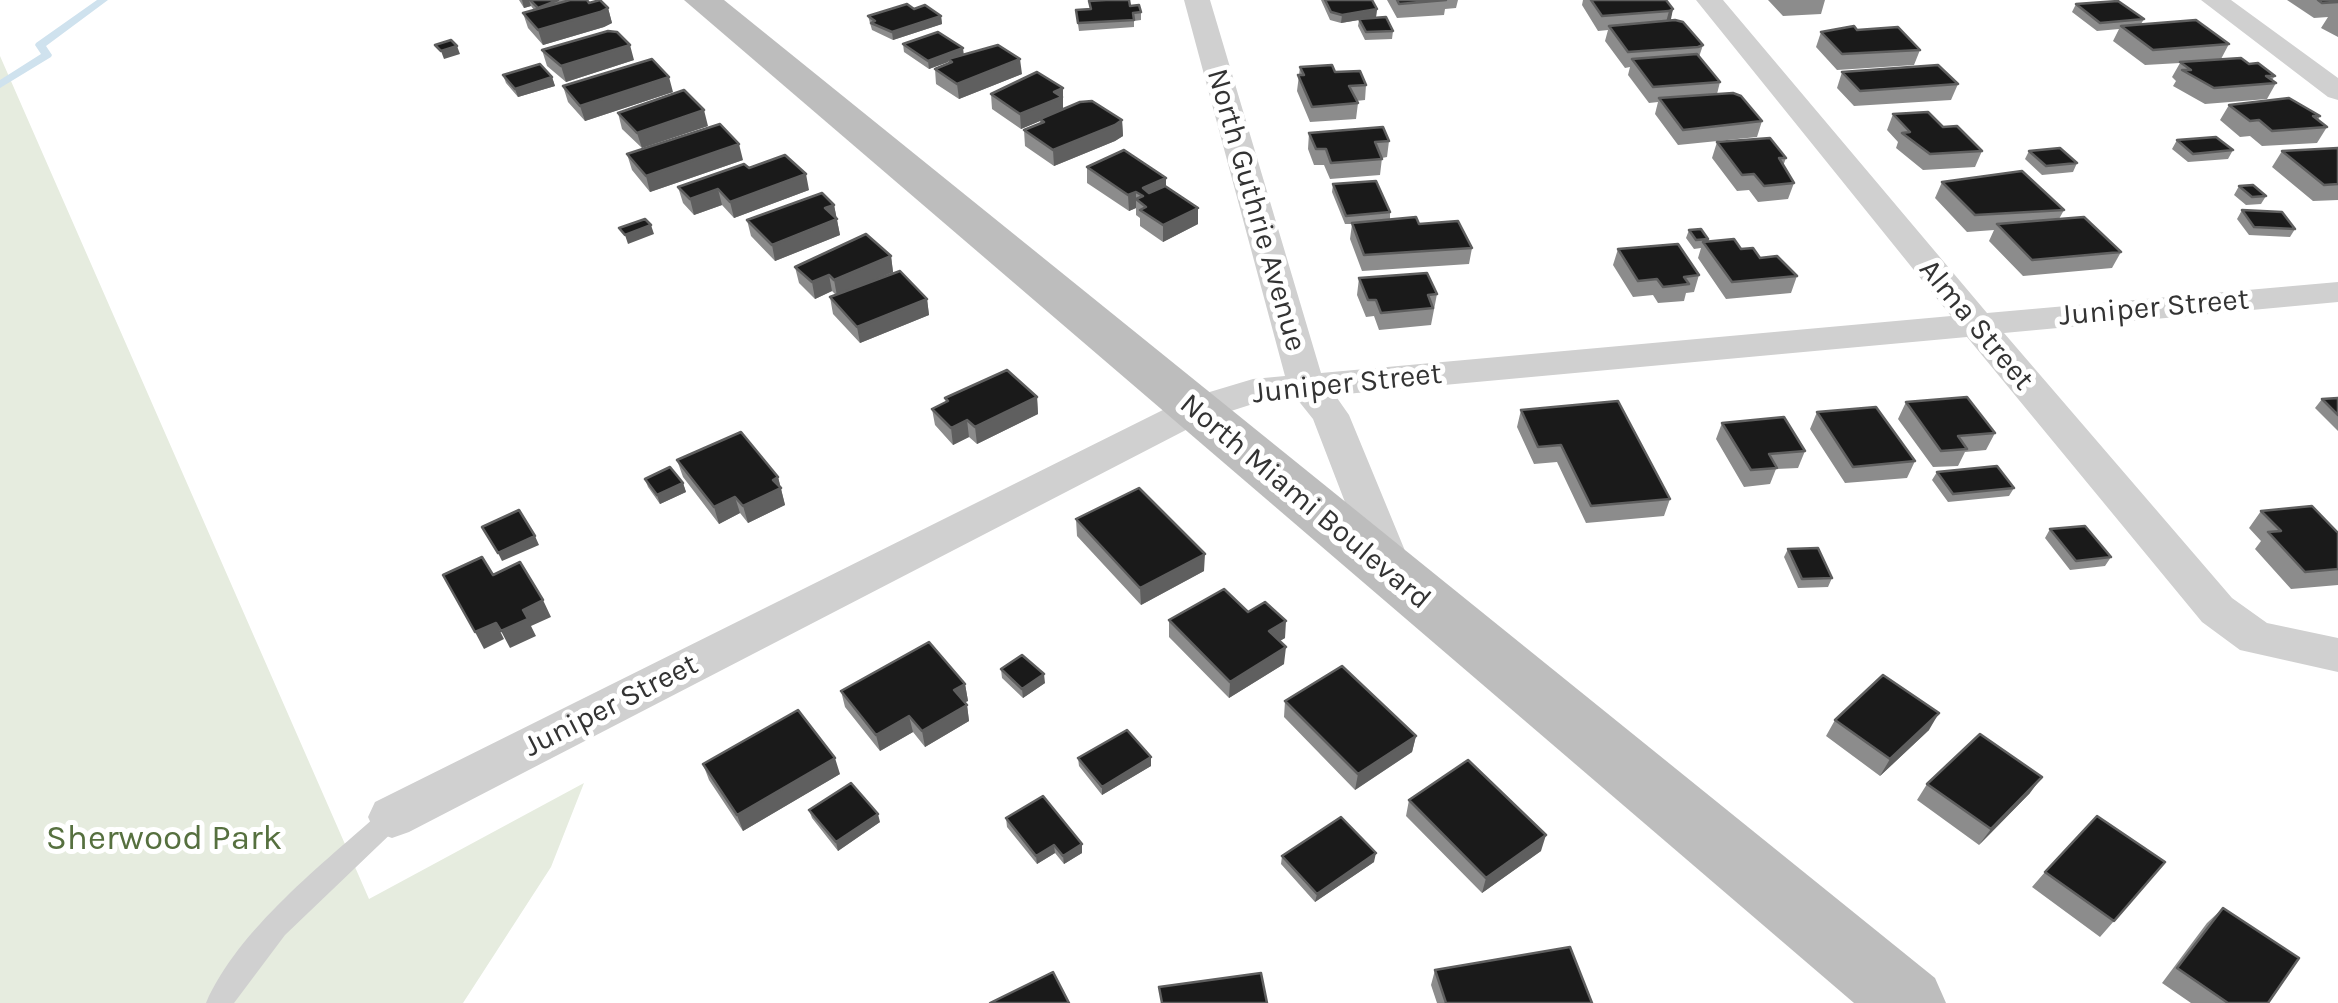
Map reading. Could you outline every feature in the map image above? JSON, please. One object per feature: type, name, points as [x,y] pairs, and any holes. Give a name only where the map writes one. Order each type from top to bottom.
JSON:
[{"type":"main road","name":"North Miami Boulevard","points":[[702,0],[1909,1003]]},
{"type":"street","name":"North Guthrie Avenue","points":[[1197,0],[1306,385],[1330,415],[1396,580]]},
{"type":"street","name":"Alma Street","points":[[1708,0],[2176,566],[2217,610],[2256,638],[2338,655]]},
{"type":"street","points":[[2214,0],[2338,91]]},
{"type":"street","name":"Juniper Street","points":[[392,816],[1196,409],[1252,391],[2338,292]]},
{"type":"lane","points":[[219,1003],[232,981],[310,891],[392,816]]},
{"type":"green space","name":"Sherwood Park","points":[[0,56],[369,899],[584,783],[551,867],[463,1003],[0,1003]]},
{"type":"building","points":[[530,0],[558,0],[538,8]]},
{"type":"building","points":[[570,0],[600,0],[608,8],[538,30],[523,13]]},
{"type":"building","points":[[1129,0],[1130,6],[1139,5],[1141,12],[1133,13],[1134,20],[1078,23],[1076,10],[1091,9],[1089,1]]},
{"type":"building","points":[[1325,0],[1372,0],[1377,9],[1342,15],[1331,12]]},
{"type":"building","points":[[1397,0],[1446,0],[1399,4]]},
{"type":"building","points":[[1591,0],[1666,0],[1673,9],[1602,16]]},
{"type":"building","points":[[2118,1],[2144,19],[2100,23],[2076,4]]},
{"type":"building","points":[[907,4],[914,9],[925,5],[941,16],[892,32],[871,23],[875,21],[868,16]]},
{"type":"building","points":[[1386,17],[1393,31],[1366,32],[1359,19]]},
{"type":"building","points":[[2196,20],[2229,44],[2153,50],[2121,26]]},
{"type":"building","points":[[1683,22],[1703,45],[1628,52],[1609,26]]},
{"type":"building","points":[[1854,26],[1857,30],[1898,27],[1920,50],[1842,54],[1821,32]]},
{"type":"building","points":[[608,31],[617,32],[630,45],[561,66],[542,50]]},
{"type":"building","points":[[938,32],[963,48],[928,61],[903,44]]},
{"type":"building","points":[[451,40],[457,46],[441,51],[435,45]]},
{"type":"building","points":[[998,45],[1020,59],[957,84],[935,69],[952,62],[948,59]]},
{"type":"building","points":[[1697,54],[1720,82],[1653,87],[1632,59]]},
{"type":"building","points":[[2241,58],[2249,64],[2258,63],[2275,76],[2266,76],[2276,83],[2214,88],[2182,70],[2191,70],[2180,62]]},
{"type":"building","points":[[652,59],[669,77],[580,106],[563,86]]},
{"type":"building","points":[[540,64],[552,77],[515,89],[503,75]]},
{"type":"building","points":[[1332,65],[1335,72],[1360,71],[1366,85],[1349,86],[1358,103],[1312,107],[1298,75],[1304,75],[1300,67]]},
{"type":"building","points":[[1938,65],[1958,84],[1860,91],[1842,72]]},
{"type":"building","points":[[1037,72],[1063,88],[1054,92],[1062,97],[1020,114],[991,94]]},
{"type":"building","points":[[684,90],[704,110],[637,133],[618,113]]},
{"type":"building","points":[[1733,93],[1741,96],[1762,121],[1683,130],[1659,98]]},
{"type":"building","points":[[2289,98],[2320,116],[2313,116],[2327,127],[2272,131],[2229,105]]},
{"type":"building","points":[[1092,101],[1122,120],[1053,150],[1024,130],[1044,122],[1040,119]]},
{"type":"building","points":[[1928,112],[1943,127],[1957,126],[1982,151],[1930,154],[1902,133],[1910,132],[1893,114]]},
{"type":"building","points":[[720,124],[739,144],[646,176],[627,154]]},
{"type":"building","points":[[1383,127],[1389,141],[1375,142],[1382,159],[1331,163],[1326,149],[1316,149],[1309,133]]},
{"type":"building","points":[[2216,137],[2233,150],[2193,154],[2177,140]]},
{"type":"building","points":[[1770,138],[1786,158],[1779,158],[1794,183],[1764,186],[1754,174],[1742,175],[1717,142]]},
{"type":"building","points":[[2060,148],[2077,163],[2046,166],[2029,151]]},
{"type":"building","points":[[2338,148],[2338,184],[2324,185],[2282,151]]},
{"type":"building","points":[[1124,150],[1166,178],[1143,188],[1149,193],[1165,186],[1198,208],[1163,225],[1140,210],[1146,207],[1136,199],[1143,196],[1136,192],[1128,195],[1087,167]]},
{"type":"building","points":[[785,155],[806,174],[730,202],[718,189],[690,199],[678,187],[744,164],[749,168]]},
{"type":"building","points":[[2022,171],[2064,210],[1975,215],[1942,182]]},
{"type":"building","points":[[1376,181],[1390,212],[1346,216],[1333,184]]},
{"type":"building","points":[[2253,185],[2266,196],[2252,197],[2239,186]]},
{"type":"building","points":[[822,193],[834,205],[825,208],[837,219],[772,245],[747,220]]},
{"type":"building","points":[[2242,210],[2282,212],[2295,229],[2254,227]]},
{"type":"building","points":[[1416,217],[1419,224],[1458,221],[1472,248],[1364,255],[1352,223]]},
{"type":"building","points":[[2084,217],[2121,252],[2032,260],[1997,224]]},
{"type":"building","points":[[645,219],[651,225],[625,235],[619,228]]},
{"type":"building","points":[[1701,229],[1708,239],[1696,240],[1689,230]]},
{"type":"building","points":[[866,234],[891,256],[834,280],[829,275],[812,282],[795,267]]},
{"type":"building","points":[[1734,239],[1741,249],[1753,248],[1760,258],[1777,256],[1797,276],[1732,282],[1703,242]]},
{"type":"building","points":[[1678,244],[1699,275],[1684,277],[1689,284],[1663,287],[1657,279],[1638,281],[1618,249]]},
{"type":"building","points":[[900,271],[927,299],[857,327],[830,297]]},
{"type":"building","points":[[1427,273],[1437,294],[1428,295],[1433,308],[1381,313],[1376,300],[1368,300],[1359,278]]},
{"type":"building","points":[[1007,370],[1037,397],[975,427],[967,420],[951,428],[932,409],[948,401],[945,398]]},
{"type":"building","points":[[1967,397],[1995,433],[1958,436],[1967,449],[1941,451],[1906,402]]},
{"type":"building","points":[[2338,398],[2338,415],[2322,399]]},
{"type":"building","points":[[1618,401],[1670,499],[1591,506],[1561,445],[1538,447],[1521,410]]},
{"type":"building","points":[[1876,407],[1915,461],[1853,467],[1817,412]]},
{"type":"building","points":[[1784,417],[1805,451],[1769,454],[1777,468],[1751,470],[1722,423]]},
{"type":"building","points":[[741,432],[778,477],[773,480],[781,488],[743,506],[735,497],[714,507],[677,460]]},
{"type":"building","points":[[1997,466],[2014,488],[1953,494],[1937,472]]},
{"type":"building","points":[[670,467],[683,483],[657,495],[645,479]]},
{"type":"building","points":[[1139,488],[1205,554],[1140,588],[1076,519]]},
{"type":"building","points":[[2312,506],[2338,533],[2338,569],[2305,572],[2268,532],[2281,531],[2261,511]]},
{"type":"building","points":[[519,510],[535,536],[498,553],[482,527]]},
{"type":"building","points":[[2085,526],[2111,557],[2076,561],[2050,529]]},
{"type":"building","points":[[1818,548],[1832,578],[1802,579],[1788,549]]},
{"type":"building","points":[[482,557],[493,575],[520,562],[543,600],[523,610],[528,619],[501,631],[496,623],[475,632],[443,575]]},
{"type":"building","points":[[1224,589],[1248,612],[1265,602],[1286,621],[1269,631],[1286,647],[1230,682],[1169,620]]},
{"type":"building","points":[[929,642],[965,684],[954,690],[967,705],[922,731],[909,716],[876,735],[841,691]]},
{"type":"building","points":[[1022,655],[1044,674],[1022,689],[1001,669]]},
{"type":"building","points":[[1342,666],[1416,736],[1358,774],[1285,701]]},
{"type":"building","points":[[1883,675],[1939,713],[1890,759],[1835,720]]},
{"type":"building","points":[[798,710],[835,758],[737,815],[703,764]]},
{"type":"building","points":[[1127,730],[1151,757],[1102,787],[1078,758]]},
{"type":"building","points":[[1980,734],[2042,777],[1991,829],[1927,784]]},
{"type":"building","points":[[1468,760],[1546,835],[1486,878],[1409,800]]},
{"type":"building","points":[[851,783],[878,814],[836,842],[809,810]]},
{"type":"building","points":[[1043,796],[1082,844],[1063,856],[1054,845],[1036,856],[1006,818]]},
{"type":"building","points":[[2097,816],[2165,862],[2114,921],[2045,872]]},
{"type":"building","points":[[1341,817],[1376,853],[1317,894],[1282,856]]},
{"type":"building","points":[[2223,908],[2299,958],[2268,1003],[2228,1003],[2177,968]]},
{"type":"building","points":[[1570,947],[1592,1003],[1446,1003],[1435,970]]},
{"type":"building","points":[[1053,972],[1069,1003],[990,1003]]},
{"type":"building","points":[[1261,973],[1267,1003],[1162,1003],[1159,987]]},
{"type":"waterway","points":[[0,85],[47,55],[40,45],[103,0]]}]
